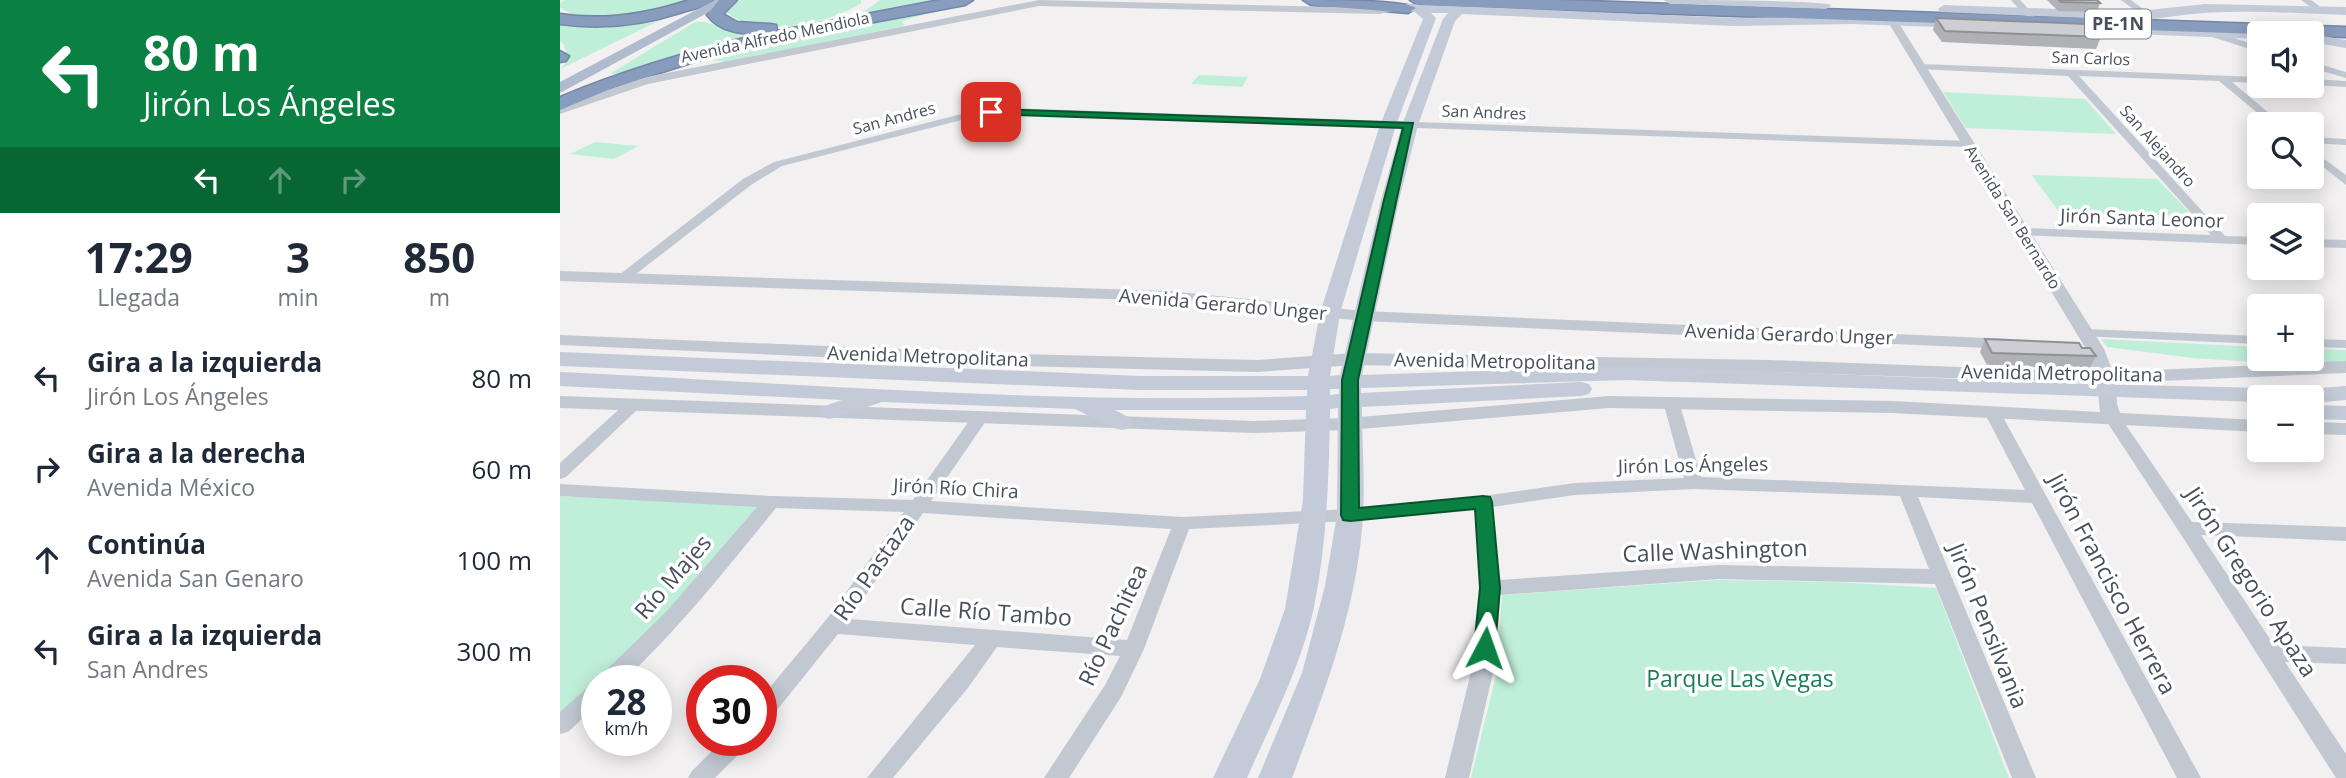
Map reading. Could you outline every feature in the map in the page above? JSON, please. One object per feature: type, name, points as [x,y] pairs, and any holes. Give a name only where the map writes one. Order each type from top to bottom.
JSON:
[{"type":"highway","points":[[560,19],[585,22],[626,20],[668,12],[707,0]]},
{"type":"highway","points":[[727,0],[715,15],[720,22],[740,28],[770,29],[807,25],[842,17],[865,7],[873,0]]},
{"type":"highway","points":[[560,104],[635,72],[694,55],[965,0]]},
{"type":"highway","points":[[1311,0],[1415,5]]},
{"type":"highway","name":"PE-1N","points":[[1536,0],[2029,15],[2211,28],[2346,30]]},
{"type":"highway","name":"PE-1N","points":[[1415,5],[2346,30]]},
{"type":"highway","points":[[2211,28],[2290,10]]},
{"type":"main road","points":[[560,74],[707,0]]},
{"type":"main road","points":[[560,88],[727,0]]},
{"type":"main road","points":[[1670,0],[2029,15],[2147,15],[2204,8]]},
{"type":"main road","points":[[2129,2],[2204,8],[2346,11]]},
{"type":"main road","points":[[1230,778],[1275,679],[1299,609],[1314,517],[1318,393],[1330,313],[1388,125],[1430,18],[1415,5]]},
{"type":"main road","name":"Avenida Alfredo Mendiola","points":[[1415,5],[1459,10],[1733,22],[2211,28],[2247,32]]},
{"type":"main road","points":[[1275,778],[1312,685],[1331,623],[1350,515],[1351,391],[1363,316],[1410,125],[1451,16],[1459,10]]},
{"type":"main road","points":[[2324,40],[2346,44]]},
{"type":"main road","points":[[1411,66],[1430,67]]},
{"type":"main road","name":"Avenida Metropolitana","points":[[560,359],[1318,393]]},
{"type":"main road","name":"Avenida Metropolitana","points":[[560,379],[1223,405],[1318,393],[1626,373],[2109,398]]},
{"type":"main road","points":[[1551,406],[1584,388]]},
{"type":"main road","name":"Avenida Metropolitana","points":[[1351,391],[1653,388],[2109,398]]},
{"type":"main road","points":[[830,412],[886,393]]},
{"type":"main road","points":[[2109,398],[2308,396],[2346,393]]},
{"type":"main road","points":[[2109,398],[2247,409]]},
{"type":"main road","points":[[1075,401],[1122,423]]},
{"type":"main road","points":[[2324,412],[2346,413]]},
{"type":"street","points":[[2015,0],[2029,15]]},
{"type":"street","points":[[2305,0],[2322,11]]},
{"type":"street","points":[[2129,2],[2147,15]]},
{"type":"street","name":"Avenida Alfredo Mendiola","points":[[560,110],[619,88],[1039,3],[1380,11],[1415,5]]},
{"type":"street","name":"Avenida San Bernardo","points":[[1893,22],[2095,349],[2109,398]]},
{"type":"street","points":[[2211,28],[2247,44]]},
{"type":"street","name":"San Carlos","points":[[1921,67],[2247,79]]},
{"type":"street","points":[[2324,68],[2346,75]]},
{"type":"street","name":"San Alejandro","points":[[2071,73],[2222,240]]},
{"type":"street","points":[[2221,78],[2262,112]]},
{"type":"street","points":[[2324,83],[2346,85]]},
{"type":"street","name":"San Andres","points":[[622,278],[747,182],[778,164],[972,114],[1009,111],[1969,144]]},
{"type":"street","points":[[2324,141],[2346,142]]},
{"type":"street","points":[[2324,163],[2346,181]]},
{"type":"street","name":"Jirón Santa Leonor","points":[[2023,232],[2247,241]]},
{"type":"street","points":[[2324,243],[2346,244]]},
{"type":"street","name":"Avenida Gerardo Unger","points":[[560,276],[1169,296],[1363,316],[2022,344]]},
{"type":"street","points":[[2085,332],[2247,339]]},
{"type":"street","name":"Avenida Metropolitana","points":[[560,340],[1018,360],[1257,366],[1318,393]]},
{"type":"street","points":[[2324,343],[2346,344]]},
{"type":"street","points":[[2071,347],[2095,349]]},
{"type":"street","name":"Avenida Metropolitana","points":[[560,402],[1216,426],[1318,393],[1351,391],[1551,406],[1671,402],[1992,412],[2346,367]]},
{"type":"street","points":[[2109,398],[2247,424]]},
{"type":"street","name":"Jirón Gregorio Apaza","points":[[2109,398],[2187,528],[2346,774]]},
{"type":"street","points":[[1671,402],[1694,483]]},
{"type":"street","points":[[560,473],[632,406]]},
{"type":"street","name":"Jirón Francisco Herrera","points":[[1992,412],[2189,778]]},
{"type":"street","name":"Río Pastaza","points":[[777,694],[833,626],[980,418]]},
{"type":"street","points":[[2324,428],[2346,429]]},
{"type":"street","name":"Jirón Los Ángeles","points":[[1350,515],[1483,502],[1575,489],[1694,483],[1747,482],[1907,492],[2038,496]]},
{"type":"street","name":"Jirón Río Chira","points":[[560,490],[771,502],[917,506],[1182,523],[1350,515]]},
{"type":"street","name":"Jirón Pensilvania","points":[[1907,492],[2024,778]]},
{"type":"street","name":"Río Majes","points":[[627,665],[686,606],[771,502]]},
{"type":"street","points":[[1457,778],[1483,668],[1490,588],[1483,502]]},
{"type":"street","name":"Río Pachitea","points":[[1056,778],[1113,691],[1134,649],[1182,523]]},
{"type":"street","points":[[2187,528],[2346,534]]},
{"type":"street","name":"Calle Washington","points":[[1490,588],[1718,572],[1839,573],[1941,578]]},
{"type":"street","name":"Calle Río Tambo","points":[[833,626],[1134,649]]},
{"type":"street","points":[[879,778],[959,683],[992,637]]},
{"type":"street","points":[[2268,653],[2346,656]]},
{"type":"street","points":[[560,725],[581,706]]},
{"type":"street","points":[[700,778],[722,756]]},
{"type":"green space","points":[[565,0],[695,0],[638,15],[605,19],[574,14],[560,7],[560,3]]},
{"type":"green space","points":[[741,0],[861,0],[861,3],[847,11],[812,23],[774,27],[740,20],[726,12],[730,5]]},
{"type":"green space","points":[[880,0],[954,0],[660,60],[617,75],[611,73],[695,22],[754,32],[812,28],[850,17]]},
{"type":"green space","points":[[937,7],[936,11],[902,21],[904,26],[726,62],[706,59],[647,74],[678,61]]},
{"type":"green space","points":[[677,12],[560,69],[568,61],[564,44],[560,41],[560,22]]},
{"type":"green space","points":[[1199,75],[1248,77],[1242,87],[1191,84]]},
{"type":"green space","points":[[1943,92],[2085,99],[2116,134],[1966,128]]},
{"type":"green space","points":[[595,142],[638,146],[614,159],[570,154]]},
{"type":"green space","points":[[2032,175],[2157,179],[2193,216],[2059,212]]},
{"type":"green space","points":[[2101,339],[2247,346],[2247,362],[2193,358],[2107,347]]},
{"type":"green space","points":[[2324,349],[2346,350],[2346,368],[2324,367]]},
{"type":"green space","points":[[560,496],[762,505],[655,631],[619,665],[581,665],[581,700],[560,719]]},
{"type":"green space","name":"Parque Las Vegas","points":[[1717,580],[1837,582],[1936,588],[2009,778],[1471,778],[1497,671],[1502,595]]},
{"type":"building","points":[[2059,0],[2097,0],[2100,3],[2061,2]]},
{"type":"building","points":[[1936,18],[2086,24],[2101,37],[1945,31]]},
{"type":"building","points":[[1985,339],[2079,343],[2082,348],[2090,348],[2096,356],[1992,353]]},
{"type":"route","points":[[991,112],[1410,125],[1390,200],[1350,380],[1350,515],[1483,502],[1490,588],[1485,648]]}]
